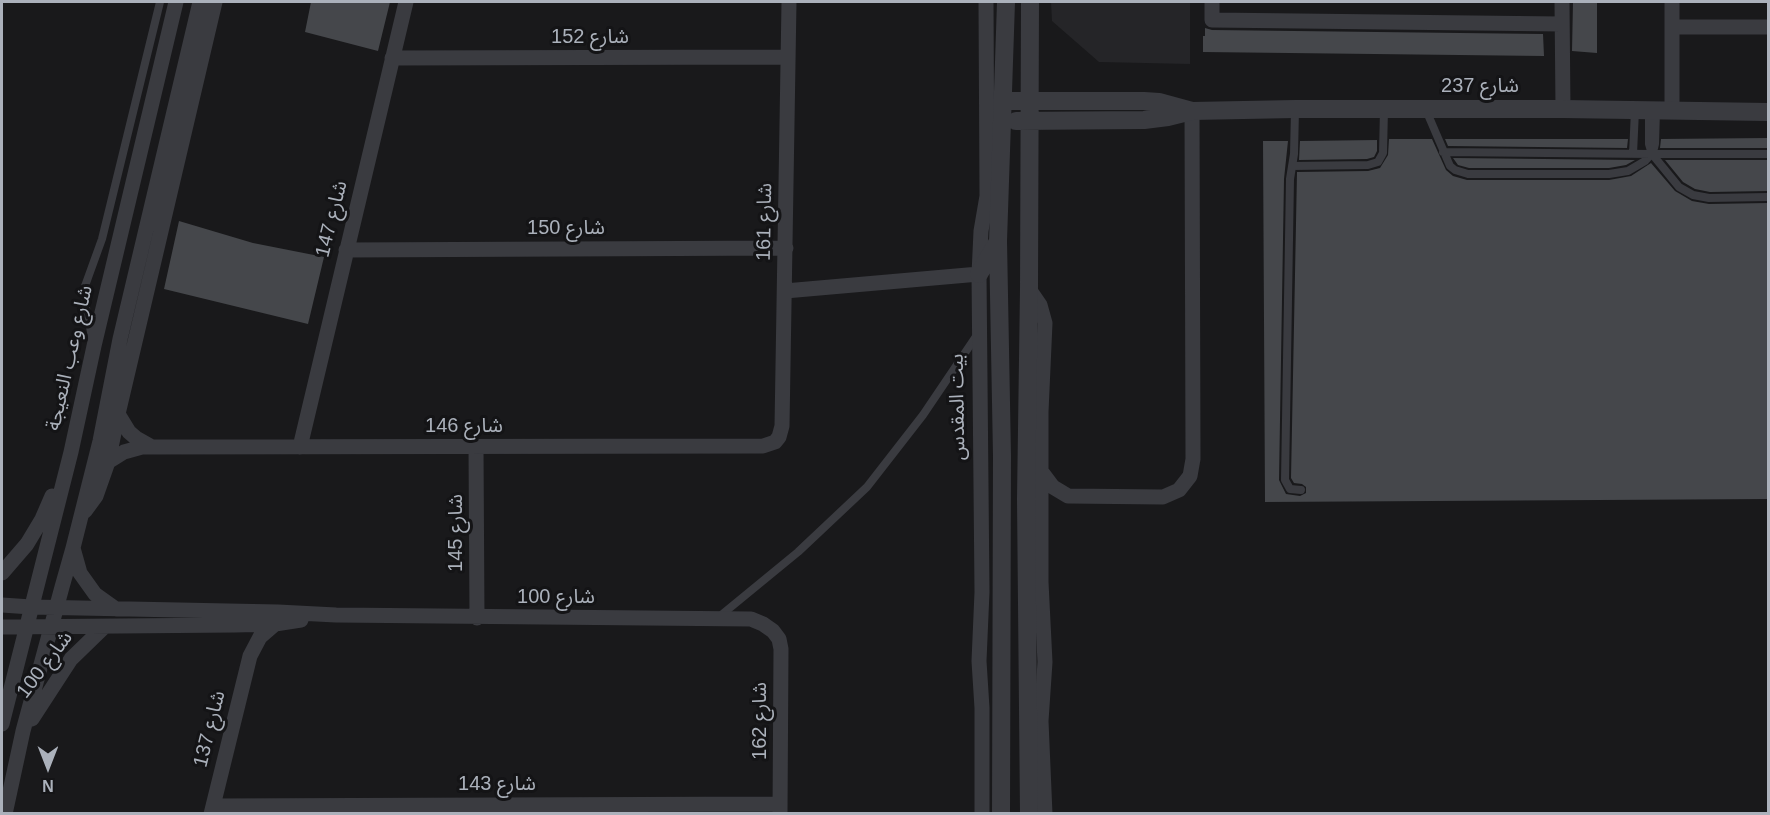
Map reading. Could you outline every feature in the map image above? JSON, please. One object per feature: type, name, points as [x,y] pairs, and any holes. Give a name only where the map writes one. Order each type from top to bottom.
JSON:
[{"type":"street","name":"شارع وعب النعيجة","points":[[2,718],[71,452],[176,2]]},
{"type":"street","points":[[5,813],[23,732],[74,548],[80,515],[100,441],[120,339],[200,2]]},
{"type":"street","points":[[80,515],[86,511],[96,496],[108,462],[215,2]]},
{"type":"street","name":"شارع 147","points":[[300,447],[406,2]]},
{"type":"street","name":"شارع 161","points":[[775,442],[782,426],[789,2]]},
{"type":"street","name":"بيت المقدس","points":[[982,813],[982,708],[979,661],[982,592],[979,274],[981,231],[987,196],[986,2]]},
{"type":"street","points":[[1001,813],[1002,456],[998,241],[1006,2]]},
{"type":"street","points":[[1029,813],[1026,500],[1030,2]]},
{"type":"street","points":[[1212,2],[1212,20],[1562,24]]},
{"type":"street","points":[[1562,2],[1563,109]]},
{"type":"street","points":[[1653,110],[1672,27],[1672,2]]},
{"type":"street","points":[[1672,27],[1768,27]]},
{"type":"street","name":"شارع 152","points":[[392,58],[788,57]]},
{"type":"street","name":"شارع 237","points":[[1002,101],[1144,101],[1159,102],[1192,111]]},
{"type":"street","name":"شارع 237","points":[[1002,121],[1144,120],[1192,111],[1295,109],[1768,112]]},
{"type":"street","points":[[1041,471],[1053,487],[1068,496],[1163,497],[1179,490],[1190,476],[1192,468],[1192,111]]},
{"type":"street","points":[[786,291],[979,274],[998,241]]},
{"type":"street","name":"شارع 150","points":[[346,250],[786,248]]},
{"type":"street","points":[[1029,289],[1040,305],[1045,322],[1041,412],[1041,582],[1045,662],[1041,721],[1045,813]]},
{"type":"street","points":[[118,414],[129,432],[152,447]]},
{"type":"street","name":"شارع 146","points":[[108,462],[124,452],[142,447],[763,446],[775,442]]},
{"type":"street","name":"شارع 145","points":[[476,447],[477,618]]},
{"type":"street","points":[[2,573],[27,544],[42,519],[71,452]]},
{"type":"street","points":[[1041,518],[1053,505],[1068,496]]},
{"type":"street","points":[[74,548],[80,573],[95,594],[116,609]]},
{"type":"street","name":"شارع 100","points":[[2,605],[477,618],[751,619],[773,631]]},
{"type":"street","name":"شارع 100","points":[[2,627],[275,624],[336,615]]},
{"type":"street","name":"شارع 137","points":[[212,810],[250,656],[260,637],[275,624]]},
{"type":"street","points":[[235,625],[246,639],[250,656]]},
{"type":"street","name":"شارع 100","points":[[23,732],[70,659],[104,627]]},
{"type":"street","name":"شارع 162","points":[[773,631],[782,649],[780,809]]},
{"type":"street","points":[[9,796],[13,813]]},
{"type":"street","name":"شارع 143","points":[[212,810],[780,809]]},
{"type":"lane","points":[[94,346],[85,303],[85,286],[102,239],[160,2]]},
{"type":"lane","points":[[1295,109],[1290,191],[1285,480],[1290,489],[1300,490]]},
{"type":"lane","points":[[1292,166],[1368,165],[1378,162],[1383,153],[1384,109]]},
{"type":"lane","points":[[1425,109],[1450,166],[1468,174],[1619,173],[1637,167],[1652,154],[1655,144],[1653,110]]},
{"type":"lane","points":[[1633,154],[1653,110]]},
{"type":"lane","points":[[1443,152],[1768,154]]},
{"type":"lane","points":[[1652,154],[1679,187],[1693,195],[1709,198],[1768,197]]},
{"type":"lane","points":[[716,619],[798,552],[867,487],[923,415],[980,331]]},
{"type":"shaded area","points":[[1051,2],[1190,2],[1190,64],[1099,62],[1052,21]]},
{"type":"building","points":[[311,2],[390,2],[378,51],[305,32]]},
{"type":"building","points":[[1573,2],[1597,2],[1597,53],[1572,51]]},
{"type":"building","points":[[1205,28],[1212,30],[1543,34],[1544,56],[1203,52]]},
{"type":"building","points":[[1768,138],[1768,148],[1660,148],[1661,139]]},
{"type":"building","points":[[1389,139],[1432,139],[1446,170],[1453,176],[1467,180],[1609,180],[1631,176],[1651,163],[1675,191],[1692,201],[1709,204],[1768,203],[1768,499],[1265,502],[1263,141],[1288,141],[1284,179],[1279,480],[1286,494],[1300,496],[1306,493],[1306,487],[1294,483],[1291,478],[1297,172],[1368,171],[1380,168],[1388,155]]},
{"type":"building","points":[[1445,139],[1628,139],[1627,148],[1448,146]]},
{"type":"building","points":[[1377,140],[1377,151],[1374,157],[1367,159],[1299,160],[1300,141]]},
{"type":"building","points":[[1453,158],[1635,160],[1626,165],[1609,168],[1469,168],[1458,165]]},
{"type":"building","points":[[1665,160],[1768,160],[1768,191],[1710,192],[1695,189],[1683,182]]},
{"type":"building","points":[[179,221],[253,243],[324,257],[308,324],[164,289]]}]
